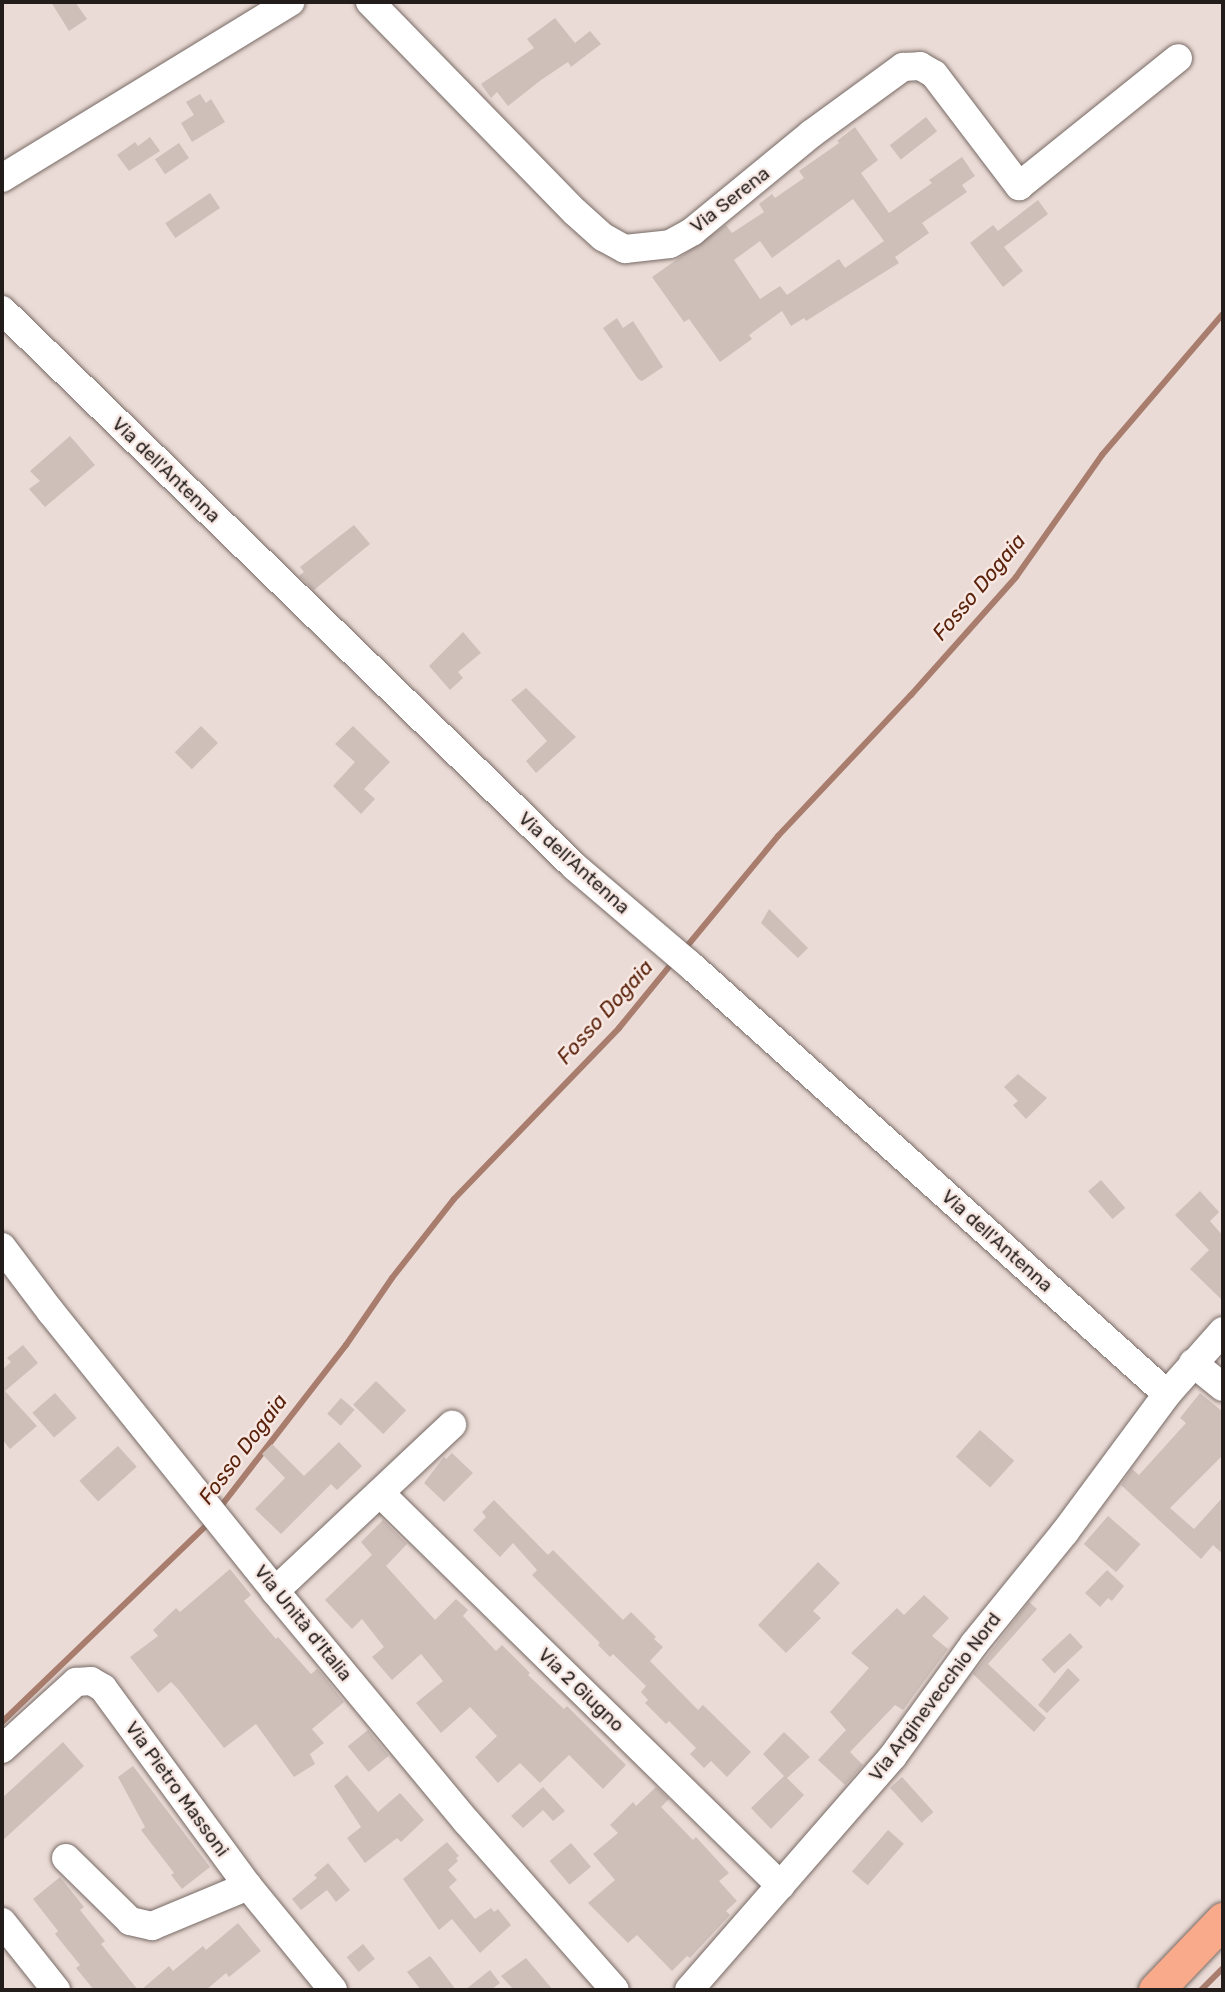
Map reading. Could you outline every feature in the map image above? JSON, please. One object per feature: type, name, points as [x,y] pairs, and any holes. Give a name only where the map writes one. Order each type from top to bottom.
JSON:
[{"type":"main road","points":[[1156,1990],[1223,1920]]},
{"type":"street","points":[[2,178],[290,2]]},
{"type":"street","name":"Via Serena","points":[[370,2],[575,212],[603,237],[625,249],[670,243],[693,230],[811,134],[895,71],[911,65],[934,74],[1018,186],[1178,58]]},
{"type":"street","name":"Via dell'Antenna","points":[[2,310],[575,867],[1167,1394]]},
{"type":"street","name":"Via Unità d'Italia","points":[[2,1247],[275,1591],[466,1821],[615,1990]]},
{"type":"street","name":"Via Arginevecchio Nord","points":[[689,1990],[893,1756],[974,1644],[1065,1532],[1167,1394],[1223,1331]]},
{"type":"street","points":[[1193,1363],[1223,1387]]},
{"type":"street","points":[[275,1591],[452,1425]]},
{"type":"street","name":"Via 2 Giugno","points":[[380,1493],[781,1886]]},
{"type":"street","name":"Via Pietro Massoni","points":[[2,1749],[76,1682],[91,1681],[103,1688],[248,1886],[333,1990]]},
{"type":"street","points":[[66,1858],[130,1921],[152,1926],[248,1886]]},
{"type":"street","points":[[2,1922],[56,1990]]},
{"type":"building","points":[[51,2],[75,2],[87,19],[69,31]]},
{"type":"building","points":[[555,18],[575,43],[590,31],[601,44],[571,67],[568,62],[541,80],[508,106],[497,92],[491,98],[481,84],[534,48],[527,39]]},
{"type":"building","points":[[200,94],[206,103],[211,99],[225,122],[192,142],[181,123],[194,115],[186,102]]},
{"type":"building","points":[[926,117],[937,131],[901,160],[890,145]]},
{"type":"building","points":[[855,127],[878,160],[861,173],[889,213],[932,183],[929,180],[962,157],[975,176],[962,185],[967,192],[922,223],[929,233],[895,257],[899,263],[806,321],[804,318],[791,326],[782,311],[749,335],[752,339],[720,362],[689,319],[684,322],[652,277],[726,225],[732,233],[764,212],[759,204],[772,194],[775,198],[804,178],[799,171],[839,143],[837,141]],"holes":[[[853,199],[884,241],[845,268],[839,259],[787,295],[780,286],[760,299],[734,260],[760,241],[772,258]]]},
{"type":"building","points":[[150,137],[160,151],[129,171],[117,155],[135,142],[138,146]]},
{"type":"building","points":[[179,143],[189,158],[165,174],[155,159]]},
{"type":"building","points":[[210,193],[220,208],[175,238],[165,223]]},
{"type":"building","points":[[1038,200],[1048,214],[1004,247],[1023,271],[1003,287],[970,243],[993,225],[998,231]]},
{"type":"building","points":[[617,318],[623,328],[633,321],[663,367],[642,381],[603,328]]},
{"type":"building","points":[[70,436],[95,465],[45,507],[29,489],[40,481],[30,471]]},
{"type":"building","points":[[354,525],[370,544],[314,590],[299,576],[304,572],[300,567]]},
{"type":"building","points":[[463,632],[481,653],[458,672],[463,678],[450,690],[429,666]]},
{"type":"building","points":[[526,688],[576,737],[536,773],[526,761],[547,741],[511,700]]},
{"type":"building","points":[[201,726],[218,743],[192,769],[175,752]]},
{"type":"building","points":[[353,726],[390,762],[364,789],[375,799],[361,814],[333,786],[355,762],[335,744]]},
{"type":"building","points":[[769,909],[808,948],[798,958],[761,923]]},
{"type":"building","points":[[1018,1074],[1047,1098],[1026,1119],[1013,1105],[1018,1101],[1004,1087]]},
{"type":"building","points":[[1101,1180],[1125,1208],[1112,1219],[1088,1191]]},
{"type":"building","points":[[1200,1191],[1219,1212],[1210,1221],[1223,1236],[1223,1301],[1190,1269],[1209,1250],[1175,1215]]},
{"type":"building","points":[[23,1345],[38,1363],[5,1391],[37,1426],[10,1449],[2,1439],[2,1370],[11,1362],[7,1358]]},
{"type":"building","points":[[376,1381],[406,1410],[383,1434],[353,1405]]},
{"type":"building","points":[[55,1393],[77,1418],[54,1438],[32,1413]]},
{"type":"building","points":[[1200,1393],[1223,1412],[1223,1455],[1170,1508],[1194,1529],[1223,1497],[1223,1554],[1213,1545],[1201,1559],[1121,1485],[1132,1469],[1139,1475],[1186,1423],[1180,1418]]},
{"type":"building","points":[[341,1398],[355,1410],[341,1426],[327,1414]]},
{"type":"building","points":[[980,1430],[1014,1461],[990,1488],[956,1457]]},
{"type":"building","points":[[339,1442],[362,1466],[337,1490],[331,1484],[281,1534],[255,1509],[285,1478],[262,1454],[272,1444],[304,1476]]},
{"type":"building","points":[[118,1446],[137,1467],[98,1502],[79,1481]]},
{"type":"building","points":[[452,1453],[473,1473],[444,1502],[424,1483],[444,1457],[446,1459]]},
{"type":"building","points":[[494,1500],[548,1555],[553,1550],[623,1620],[631,1612],[656,1637],[654,1639],[663,1647],[650,1661],[698,1710],[703,1705],[751,1752],[727,1777],[711,1761],[704,1768],[690,1754],[696,1748],[669,1721],[666,1724],[645,1703],[648,1700],[641,1692],[646,1686],[613,1654],[610,1657],[598,1645],[600,1643],[532,1575],[537,1570],[513,1543],[500,1557],[473,1530],[486,1517],[482,1512]]},
{"type":"building","points":[[1108,1516],[1140,1544],[1116,1572],[1084,1544]]},
{"type":"building","points":[[383,1520],[407,1544],[386,1566],[435,1620],[456,1599],[468,1610],[463,1616],[496,1651],[502,1645],[530,1673],[528,1675],[564,1709],[567,1706],[626,1765],[603,1789],[569,1755],[540,1783],[520,1763],[498,1783],[475,1757],[497,1736],[470,1707],[441,1733],[416,1703],[443,1681],[421,1654],[392,1680],[372,1657],[384,1647],[362,1619],[352,1629],[325,1600],[372,1555],[361,1542]]},
{"type":"building","points":[[818,1562],[840,1583],[813,1611],[821,1618],[786,1653],[758,1625]]},
{"type":"building","points":[[230,1569],[251,1595],[244,1601],[276,1639],[278,1637],[311,1674],[317,1669],[344,1702],[312,1729],[324,1743],[310,1754],[315,1764],[294,1777],[256,1724],[224,1748],[171,1682],[158,1693],[130,1657],[158,1636],[153,1630],[176,1608],[180,1612]]},
{"type":"building","points":[[1107,1570],[1124,1586],[1112,1601],[1108,1598],[1100,1607],[1085,1593]]},
{"type":"building","points":[[924,1595],[949,1618],[932,1636],[948,1649],[903,1710],[895,1705],[850,1752],[863,1765],[845,1785],[818,1760],[846,1730],[830,1712],[869,1668],[851,1653],[897,1608],[904,1615]]},
{"type":"building","points":[[1029,1602],[1037,1609],[988,1664],[1046,1718],[1034,1732],[973,1674]]},
{"type":"building","points":[[1070,1633],[1083,1647],[1054,1673],[1041,1660]]},
{"type":"building","points":[[1068,1668],[1080,1680],[1047,1713],[1038,1705]]},
{"type":"building","points":[[368,1730],[389,1756],[369,1772],[348,1746]]},
{"type":"building","points":[[784,1732],[810,1757],[787,1778],[804,1795],[771,1829],[751,1808],[784,1776],[763,1754]]},
{"type":"building","points":[[63,1742],[84,1766],[2,1841],[2,1798]]},
{"type":"building","points":[[133,1766],[210,1867],[182,1889],[171,1875],[174,1873],[141,1830],[145,1827],[118,1777]]},
{"type":"building","points":[[347,1775],[378,1812],[400,1793],[424,1820],[401,1842],[397,1838],[365,1863],[347,1838],[361,1827],[334,1786]]},
{"type":"building","points":[[902,1777],[933,1812],[922,1823],[890,1788]]},
{"type":"building","points":[[543,1787],[565,1811],[553,1821],[543,1810],[523,1828],[511,1816]]},
{"type":"building","points":[[656,1787],[669,1799],[661,1807],[693,1840],[696,1837],[729,1873],[719,1881],[737,1901],[726,1911],[730,1915],[690,1958],[687,1956],[672,1971],[637,1935],[628,1943],[588,1903],[615,1880],[593,1854],[618,1833],[610,1825],[633,1802],[636,1806]]},
{"type":"building","points":[[888,1830],[904,1844],[868,1885],[852,1872]]},
{"type":"building","points":[[447,1842],[459,1856],[456,1858],[458,1861],[448,1870],[457,1880],[449,1887],[475,1919],[491,1908],[494,1912],[498,1909],[511,1925],[480,1953],[452,1919],[439,1930],[403,1879]]},
{"type":"building","points":[[571,1843],[591,1867],[569,1885],[550,1861]]},
{"type":"building","points":[[328,1863],[350,1890],[336,1902],[327,1890],[301,1910],[292,1899],[317,1878],[314,1875]]},
{"type":"building","points":[[60,1877],[84,1907],[80,1910],[105,1941],[101,1944],[138,1990],[94,1990],[76,1968],[80,1965],[55,1934],[58,1931],[33,1899]]},
{"type":"building","points":[[238,1923],[261,1951],[229,1977],[226,1973],[206,1990],[141,1990],[169,1966],[173,1971],[203,1946],[206,1950]]},
{"type":"building","points":[[363,1944],[375,1959],[359,1972],[347,1957]]},
{"type":"building","points":[[430,1956],[456,1990],[421,1990],[407,1972]]},
{"type":"building","points":[[526,1958],[553,1990],[514,1990],[501,1976]]},
{"type":"building","points":[[490,1970],[500,1983],[491,1990],[465,1990]]},
{"type":"waterway","name":"Fosso Dogaia","points":[[683,951],[778,836],[911,695],[1016,577],[1102,455],[1223,314]]},
{"type":"waterway","name":"Fosso Dogaia","points":[[218,1510],[346,1345],[392,1278],[454,1199],[619,1028],[673,962]]},
{"type":"waterway","name":"Fosso Dogaia","points":[[2,1722],[210,1522]]},
{"type":"waterway","points":[[1201,1990],[1223,1968]]}]
